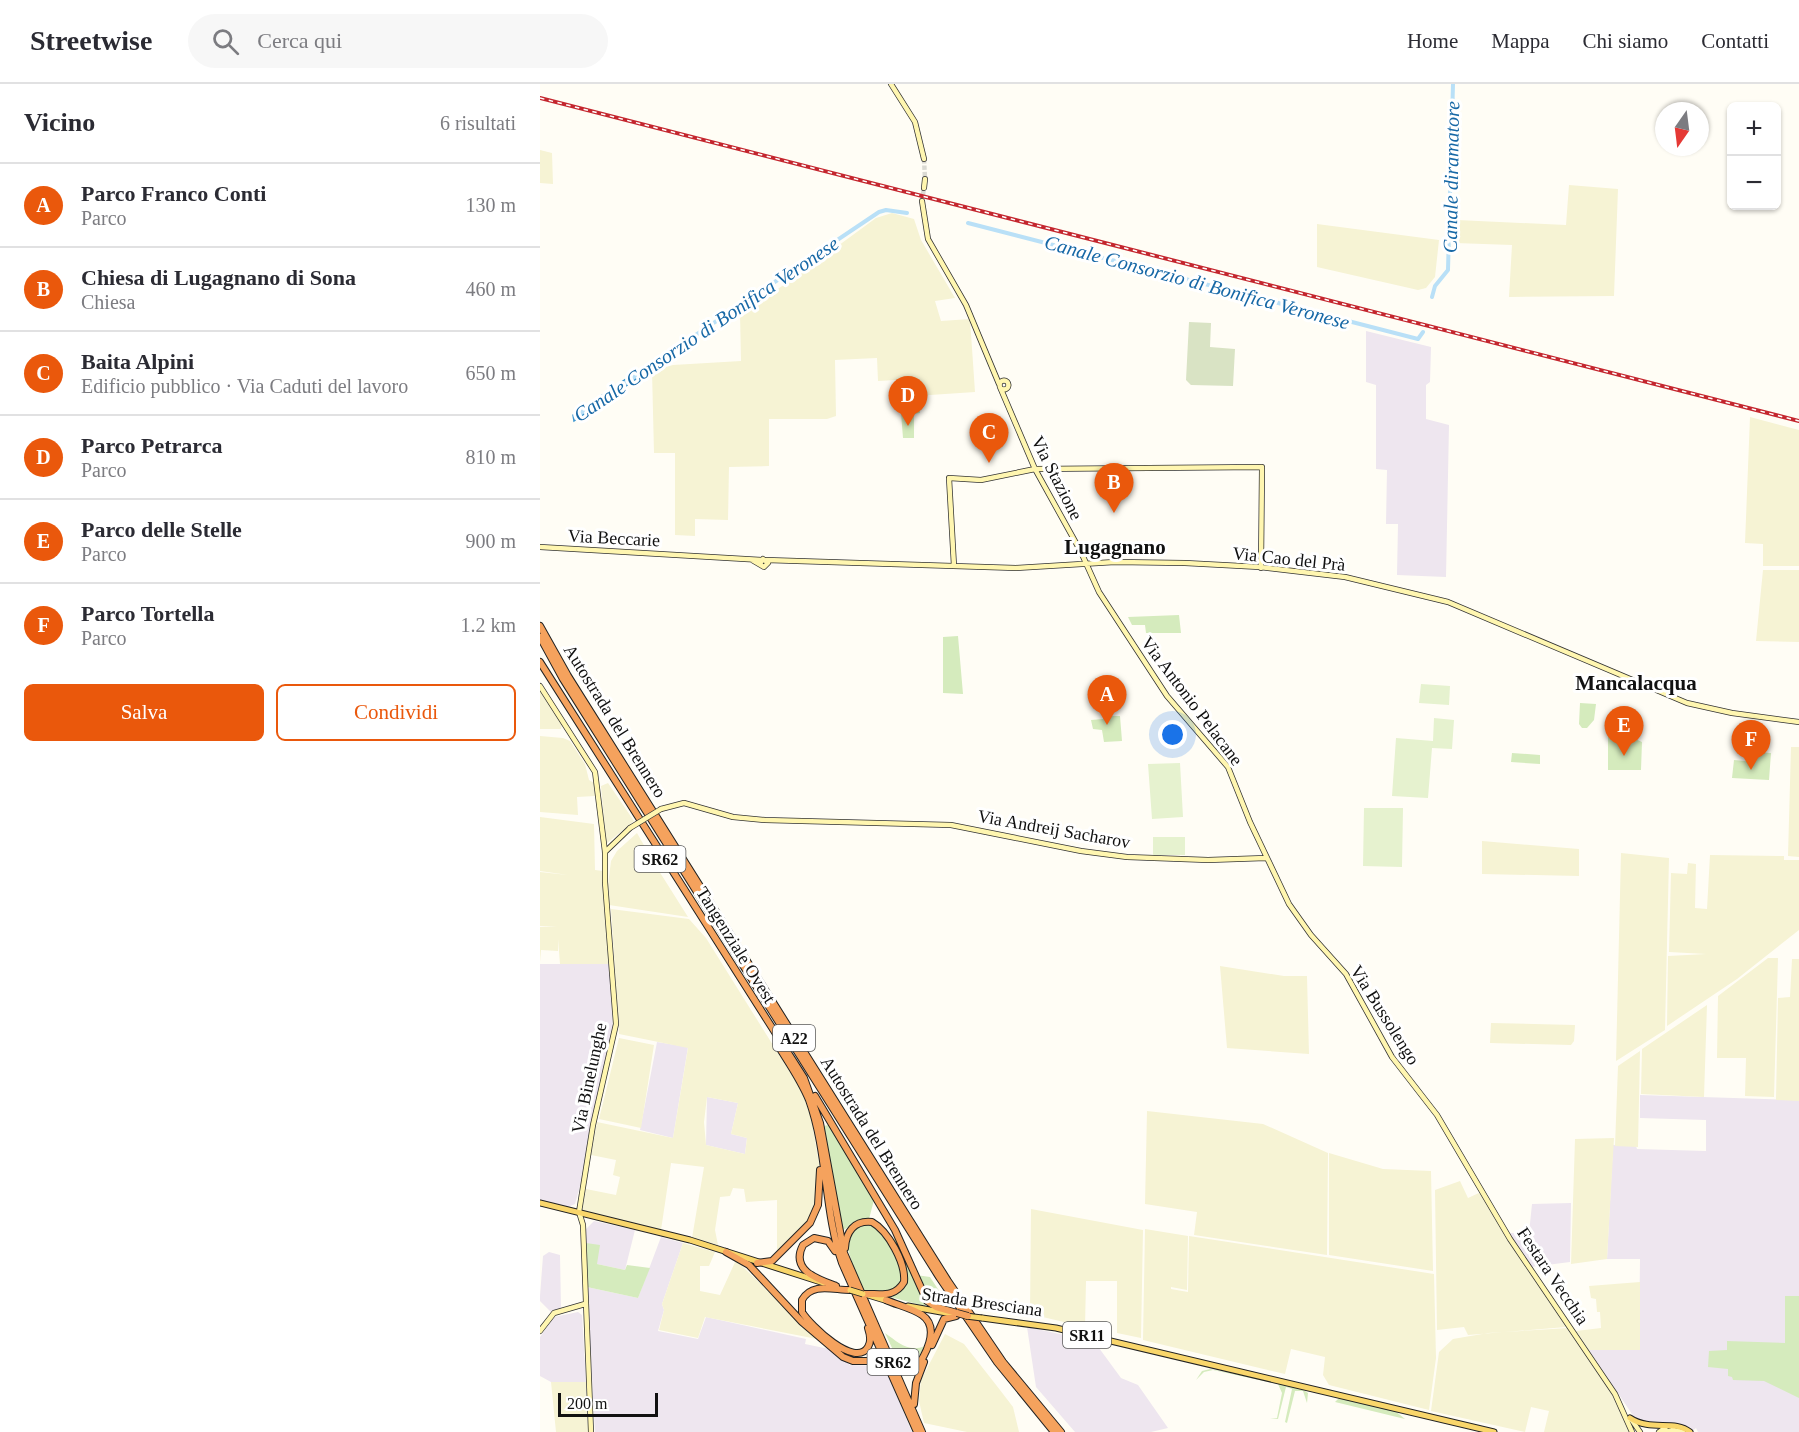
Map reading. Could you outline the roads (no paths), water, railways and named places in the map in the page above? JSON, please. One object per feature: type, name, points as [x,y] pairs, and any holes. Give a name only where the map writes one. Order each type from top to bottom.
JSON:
[{"type":"highway","name":"Autostrada del Brennero","points":[[540,627],[573,685],[948,1281],[1003,1362],[1061,1432]]},
{"type":"highway","name":"Autostrada del Brennero","points":[[540,638],[569,688],[939,1277],[997,1362],[1054,1432]]},
{"type":"highway","name":"Tangenziale Ovest","points":[[540,662],[804,1077],[819,1123],[839,1234],[917,1432]]},
{"type":"highway","name":"Tangenziale Ovest","points":[[540,669],[804,1087],[821,1152],[833,1234],[847,1276],[864,1294],[866,1306],[922,1432]]},
{"type":"highway","points":[[804,1077],[895,1230],[927,1301],[936,1307],[968,1316]]},
{"type":"highway","points":[[757,1263],[772,1262],[810,1223],[819,1198],[821,1152]]},
{"type":"highway","points":[[850,1290],[835,1288],[810,1290],[803,1297],[801,1310],[805,1317],[832,1341],[854,1354],[865,1350],[870,1341],[864,1294],[845,1244],[852,1228],[868,1221],[877,1225],[885,1233],[904,1276],[903,1284],[896,1292],[864,1294]]},
{"type":"highway","points":[[835,1288],[803,1269],[799,1255],[805,1243],[819,1237],[830,1242],[847,1276]]},
{"type":"highway","points":[[726,1252],[749,1265],[798,1318],[843,1357],[853,1361],[876,1360],[883,1365],[906,1403]]},
{"type":"highway","points":[[866,1306],[899,1367],[912,1371],[929,1343],[930,1326],[922,1315],[886,1300]]},
{"type":"highway","points":[[917,1419],[914,1397],[919,1371],[944,1318],[957,1314]]},
{"type":"main road","points":[[540,1203],[726,1252],[835,1288]]},
{"type":"main road","name":"Strada Bresciana","points":[[850,1290],[886,1300],[957,1314]]},
{"type":"main road","name":"Strada Bresciana","points":[[968,1316],[1056,1328],[1494,1432]]},
{"type":"main road","points":[[1630,1418],[1646,1427],[1666,1430],[1680,1427],[1690,1432]]},
{"type":"street","points":[[891,84],[915,122],[924,159]]},
{"type":"street","points":[[924,188],[925,179]]},
{"type":"street","name":"Via Stazione","points":[[922,201],[928,239],[958,289],[1001,384],[1005,402],[1035,469],[1086,565]]},
{"type":"street","name":"Via Stazione","points":[[1001,384],[1006,388],[1005,402]]},
{"type":"street","points":[[954,566],[950,478],[981,480],[1035,469],[1262,467],[1261,568]]},
{"type":"street","name":"Via Beccarie","points":[[540,547],[737,558],[764,562],[779,560]]},
{"type":"street","name":"Via Cao del Prà","points":[[779,560],[985,567],[1156,562],[1261,568],[1376,584],[1448,602],[1687,703],[1732,713],[1799,722]]},
{"type":"street","name":"Via Antonio Pelacane","points":[[1086,565],[1104,601],[1167,696],[1228,767],[1266,858]]},
{"type":"street","name":"Via Binelunghe","points":[[540,686],[595,772],[605,852],[605,882],[616,1024],[593,1125],[579,1212]]},
{"type":"street","name":"Via Andreij Sacharov","points":[[605,852],[630,828],[661,808],[684,803],[733,817],[765,820],[910,823],[981,830],[1082,851],[1127,857],[1208,860],[1266,858]]},
{"type":"street","name":"Via Bussolengo","points":[[1266,858],[1289,904],[1311,935],[1346,974],[1392,1057],[1437,1115],[1463,1157]]},
{"type":"street","name":"Festara Vecchia","points":[[1463,1157],[1510,1239],[1587,1350],[1640,1432]]},
{"type":"street","points":[[566,1209],[580,1201]]},
{"type":"street","points":[[579,1212],[583,1225],[591,1432]]},
{"type":"street","points":[[583,1225],[595,1216]]},
{"type":"street","points":[[540,1331],[554,1313],[585,1304]]},
{"type":"street","name":"Festara Vecchia","points":[[1623,1409],[1632,1432]]},
{"type":"street","points":[[1659,1432],[1666,1430],[1683,1432]]},
{"type":"water","points":[[648,364],[648,371],[574,421],[573,415]]},
{"type":"waterway","name":"Canale diramatore","points":[[1432,297],[1435,286],[1448,270],[1453,84]]},
{"type":"waterway","name":"Canale Consorzio di Bonifica Veronese","points":[[645,369],[879,212],[886,210],[907,213]]},
{"type":"waterway","name":"Canale Consorzio di Bonifica Veronese","points":[[968,223],[1418,339],[1423,332]]},
{"type":"tunnel","points":[[924,159],[925,179]]},
{"type":"tunnel","points":[[922,201],[924,188]]},
{"type":"railway","points":[[540,98],[1799,421]]},
{"type":"place","name":"Parco Petrarca","points":[[908,426]]},
{"type":"place","name":"Baita Alpini","points":[[989,463]]},
{"type":"place","name":"Chiesa di Lugagnano di Sona","points":[[1114,513]]},
{"type":"place","name":"Parco Franco Conti","points":[[1107,725]]},
{"type":"place","name":"Parco delle Stelle","points":[[1624,756]]},
{"type":"place","name":"Parco Tortella","points":[[1751,770]]},
{"type":"district","name":"Lugagnano","points":[[1115,547]]},
{"type":"district","name":"Mancalacqua","points":[[1636,683]]}]
